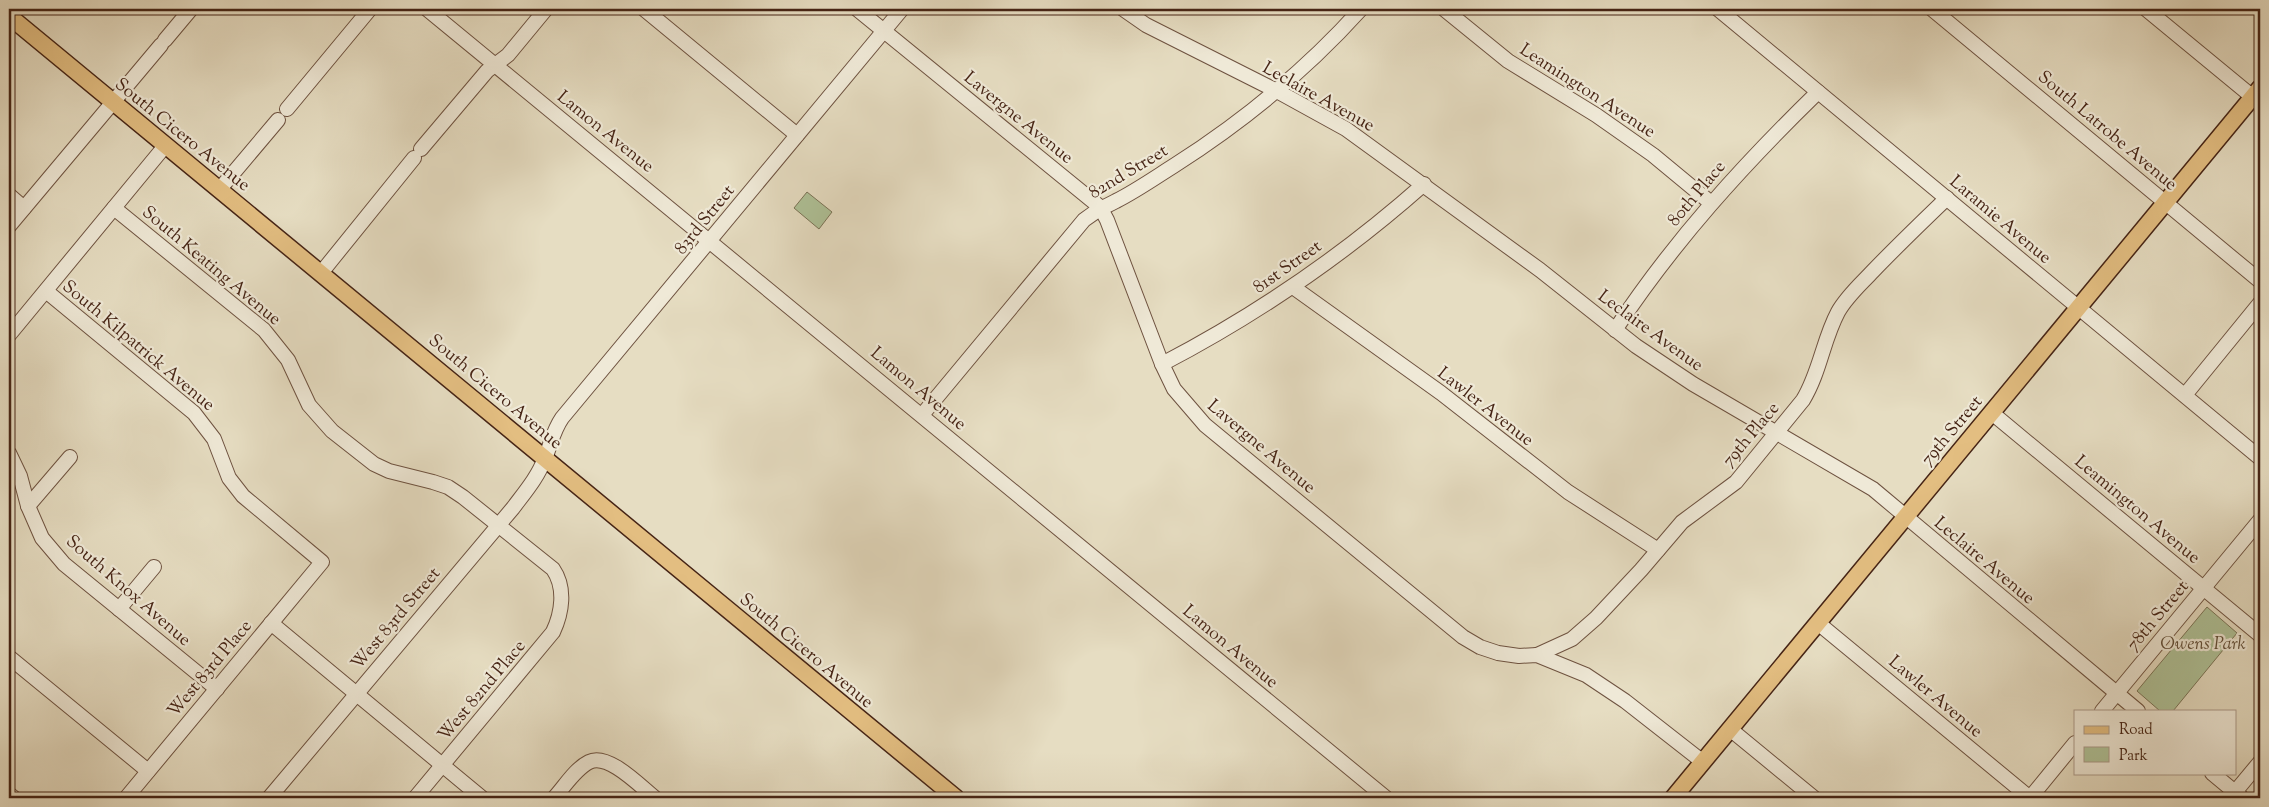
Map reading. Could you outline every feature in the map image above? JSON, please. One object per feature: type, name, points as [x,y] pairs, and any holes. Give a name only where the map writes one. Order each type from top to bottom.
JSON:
[{"type":"main road","name":"South Cicero Avenue","points":[[9,16],[956,798]]},
{"type":"main road","name":"79th Street","points":[[1673,798],[2166,202],[2258,95]]},
{"type":"street","points":[[9,226],[191,9]]},
{"type":"street","points":[[219,190],[370,9]]},
{"type":"street","name":"Lamon Avenue","points":[[426,9],[711,241],[1386,798]]},
{"type":"street","points":[[321,273],[487,71],[508,55],[546,9]]},
{"type":"street","points":[[644,9],[797,135]]},
{"type":"street","name":"Lavergne Avenue","points":[[857,9],[1100,207],[1107,220],[1162,364],[1174,388],[1205,425],[1463,637],[1480,647],[1498,653],[1519,656],[1536,655],[1586,676],[1607,687],[1703,762]]},
{"type":"street","name":"83rd Street","points":[[545,458],[552,436],[562,418],[902,9]]},
{"type":"street","name":"Leclaire Avenue","points":[[1123,9],[1146,25],[1277,91],[1346,129],[1540,270],[1615,330],[1693,384],[1873,489],[1894,506],[1905,518],[2137,710]]},
{"type":"street","name":"82nd Street","points":[[922,415],[1084,220],[1100,207],[1116,202],[1211,142],[1277,91],[1322,51],[1361,9]]},
{"type":"street","name":"Leamington Avenue","points":[[1444,9],[1508,61],[1596,115],[1654,155],[1711,202]]},
{"type":"street","name":"Laramie Avenue","points":[[1718,9],[2260,458]]},
{"type":"street","name":"South Latrobe Avenue","points":[[1932,9],[2260,281]]},
{"type":"street","points":[[2146,9],[2258,95]]},
{"type":"street","name":"80th Place","points":[[1615,330],[1652,277],[1711,202],[1818,92]]},
{"type":"street","points":[[9,335],[165,146]]},
{"type":"street","name":"81st Street","points":[[1162,364],[1216,336],[1293,287],[1375,228],[1424,184]]},
{"type":"street","points":[[9,195],[24,208]]},
{"type":"street","name":"79th Place","points":[[1536,655],[1560,646],[1582,631],[1622,590],[1688,516],[1736,482],[1803,400],[1812,386],[1828,335],[1842,304],[1894,249],[1947,198]]},
{"type":"street","name":"South Keating Avenue","points":[[114,208],[264,330],[288,360],[309,405],[332,431],[374,464],[389,471],[448,487],[499,524],[553,569],[559,577],[561,599]]},
{"type":"street","name":"Lawler Avenue","points":[[1293,287],[1441,393],[1568,492],[1658,550]]},
{"type":"street","name":"South Kilpatrick Avenue","points":[[46,291],[194,413],[214,439],[229,478],[243,496],[322,562]]},
{"type":"street","points":[[2185,395],[2260,303]]},
{"type":"street","name":"Leamington Avenue","points":[[1992,412],[2260,635]]},
{"type":"street","name":"South Knox Avenue","points":[[9,453],[20,476],[28,506],[42,538],[64,564],[217,689]]},
{"type":"street","points":[[28,506],[70,457]]},
{"type":"street","name":"West 83rd Street","points":[[269,798],[499,524],[537,476],[545,458]]},
{"type":"street","name":"78th Street","points":[[2103,710],[2260,520]]},
{"type":"street","name":"West 83rd Place","points":[[126,798],[322,562]]},
{"type":"street","points":[[119,609],[154,567]]},
{"type":"street","name":"West 82nd Place","points":[[415,798],[552,632],[558,621],[561,599]]},
{"type":"street","points":[[271,623],[482,798]]},
{"type":"street","name":"Lawler Avenue","points":[[1818,623],[2030,798]]},
{"type":"street","points":[[9,657],[148,771]]},
{"type":"street","points":[[1730,729],[1814,798]]},
{"type":"street","points":[[2030,798],[2074,744]]},
{"type":"street","points":[[554,798],[583,766],[598,759],[614,766],[654,798]]},
{"type":"street","points":[[2213,774],[2239,795],[2260,762]]},
{"type":"street","points":[[9,794],[14,798]]},
{"type":"green space","points":[[807,192],[832,212],[819,229],[794,208]]},
{"type":"green space","name":"Owens Park","points":[[2207,607],[2237,633],[2174,710],[2159,710],[2137,691]]}]
